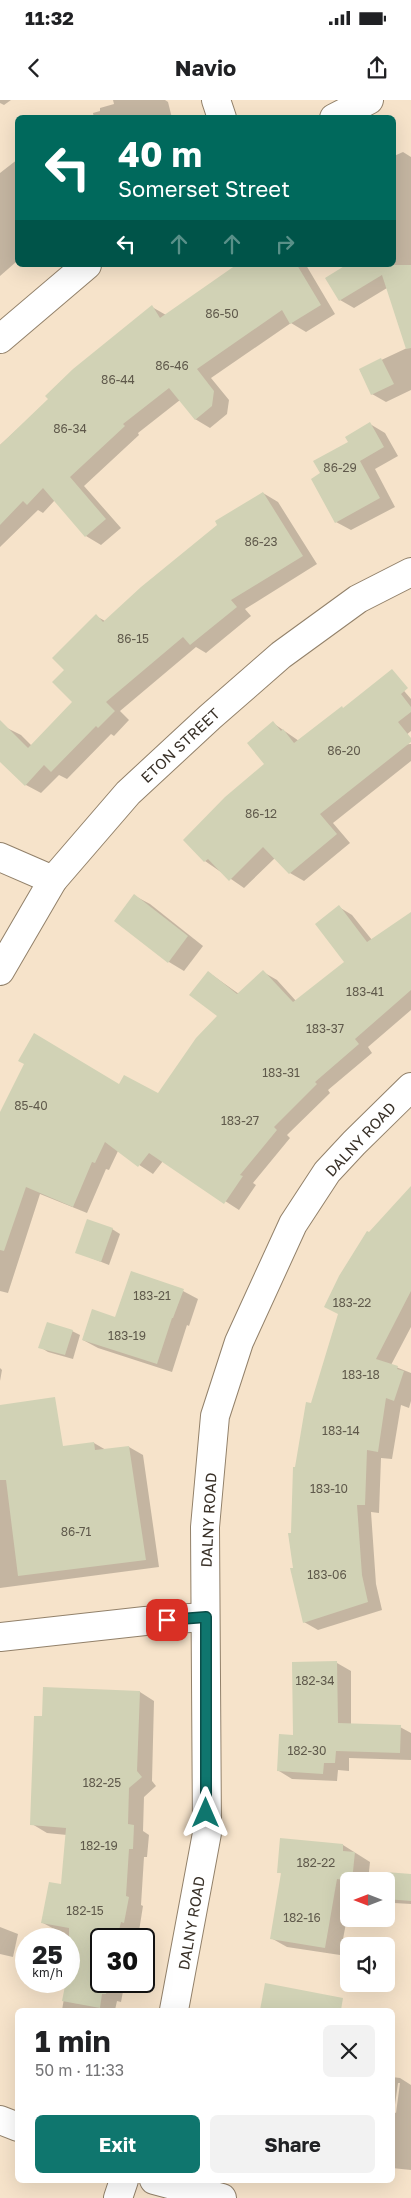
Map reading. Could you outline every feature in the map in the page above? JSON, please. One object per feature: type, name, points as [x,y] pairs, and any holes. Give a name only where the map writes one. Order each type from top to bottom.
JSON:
[{"type":"street","points":[[216,100],[221,115]]},
{"type":"street","points":[[340,115],[368,100]]},
{"type":"street","points":[[0,339],[85,267]]},
{"type":"street","name":"ETON STREET","points":[[0,972],[53,880],[128,793],[210,716],[281,655],[358,599],[411,572]]},
{"type":"street","points":[[0,856],[53,880]]},
{"type":"street","name":"DALNY ROAD","points":[[174,2008],[206,1833],[205,1528],[215,1416],[238,1342],[293,1224],[327,1172],[411,1087]]},
{"type":"street","points":[[0,1637],[145,1621],[206,1617]]},
{"type":"street","points":[[0,2120],[15,2126]]},
{"type":"street","points":[[118,2198],[123,2183]]},
{"type":"street","points":[[165,2183],[222,2198]]},
{"type":"building","points":[[396,265],[411,265],[411,348],[406,349],[382,275],[339,301],[325,278],[343,267],[396,267]]},
{"type":"building","points":[[233,267],[298,267],[321,305],[290,324],[282,310],[197,369],[214,391],[212,406],[195,420],[169,388],[123,424],[125,426],[70,477],[106,519],[85,537],[43,488],[27,505],[23,501],[0,525],[0,445],[48,399],[45,396],[73,369],[152,305],[160,318]]},
{"type":"building","points":[[381,358],[394,384],[371,395],[359,369]]},
{"type":"building","points":[[370,422],[384,447],[360,461],[380,498],[335,523],[311,479],[320,473],[313,461],[348,442],[345,437]]},
{"type":"building","points":[[263,492],[303,556],[231,600],[237,607],[190,645],[183,637],[106,702],[115,711],[98,728],[96,726],[51,772],[44,765],[25,786],[0,762],[0,720],[28,748],[72,702],[52,682],[64,670],[52,658],[96,614],[103,622],[141,587],[217,525],[215,521]]},
{"type":"building","points":[[392,669],[408,688],[401,694],[411,707],[411,712],[398,722],[411,738],[411,742],[320,814],[337,834],[289,874],[263,847],[229,881],[208,859],[204,862],[183,840],[225,797],[264,764],[247,743],[273,721],[281,731],[283,729],[294,743],[342,706],[343,708]]},
{"type":"building","points":[[134,894],[188,936],[168,963],[114,921]]},
{"type":"building","points":[[339,905],[367,942],[411,912],[411,990],[355,1039],[359,1044],[315,1082],[317,1084],[274,1127],[277,1130],[240,1175],[243,1176],[224,1204],[149,1153],[138,1167],[105,1142],[95,1163],[92,1162],[73,1207],[26,1187],[4,1251],[0,1250],[0,1112],[24,1064],[18,1061],[34,1033],[119,1084],[124,1075],[158,1093],[196,1038],[217,1016],[189,995],[208,971],[237,994],[263,970],[293,1002],[344,962],[315,924]]},
{"type":"building","points":[[411,1186],[411,1291],[376,1359],[398,1366],[397,1369],[404,1371],[394,1401],[386,1398],[378,1452],[367,1450],[365,1505],[357,1505],[362,1575],[368,1602],[303,1623],[290,1568],[293,1568],[288,1533],[291,1533],[293,1467],[295,1467],[306,1402],[311,1403],[338,1314],[324,1307],[339,1276],[367,1231],[369,1232]]},
{"type":"building","points":[[87,1219],[113,1228],[101,1262],[75,1253]]},
{"type":"building","points":[[131,1271],[184,1289],[157,1364],[82,1340],[92,1309],[115,1317]]},
{"type":"building","points":[[47,1322],[73,1330],[65,1355],[38,1348]]},
{"type":"building","points":[[55,1397],[63,1446],[94,1442],[95,1450],[129,1446],[146,1560],[18,1576],[6,1480],[0,1480],[0,1405]]},
{"type":"building","points":[[337,1661],[338,1723],[401,1725],[400,1753],[336,1751],[335,1763],[324,1763],[323,1774],[277,1771],[279,1734],[293,1735],[292,1662]]},
{"type":"building","points":[[43,1687],[140,1691],[137,1771],[142,1777],[129,1788],[128,1824],[134,1825],[133,1849],[129,1849],[126,1896],[129,1897],[124,1923],[121,1922],[120,1928],[90,1928],[90,1993],[106,1993],[102,1994],[100,2008],[62,2001],[64,1993],[80,1993],[80,1928],[41,1923],[49,1882],[61,1884],[66,1828],[30,1825],[34,1716],[42,1716]]},
{"type":"building","points":[[280,1838],[343,1844],[343,1851],[355,1852],[353,1872],[340,1872],[340,1879],[337,1879],[325,1948],[270,1939],[281,1873],[277,1873]]},
{"type":"building","points":[[395,1873],[411,1874],[411,1901],[395,1900]]},
{"type":"building","points":[[265,1983],[343,1998],[341,2008],[260,2008]]},
{"type":"route","points":[[167,1620],[206,1617],[206,1813]]}]
